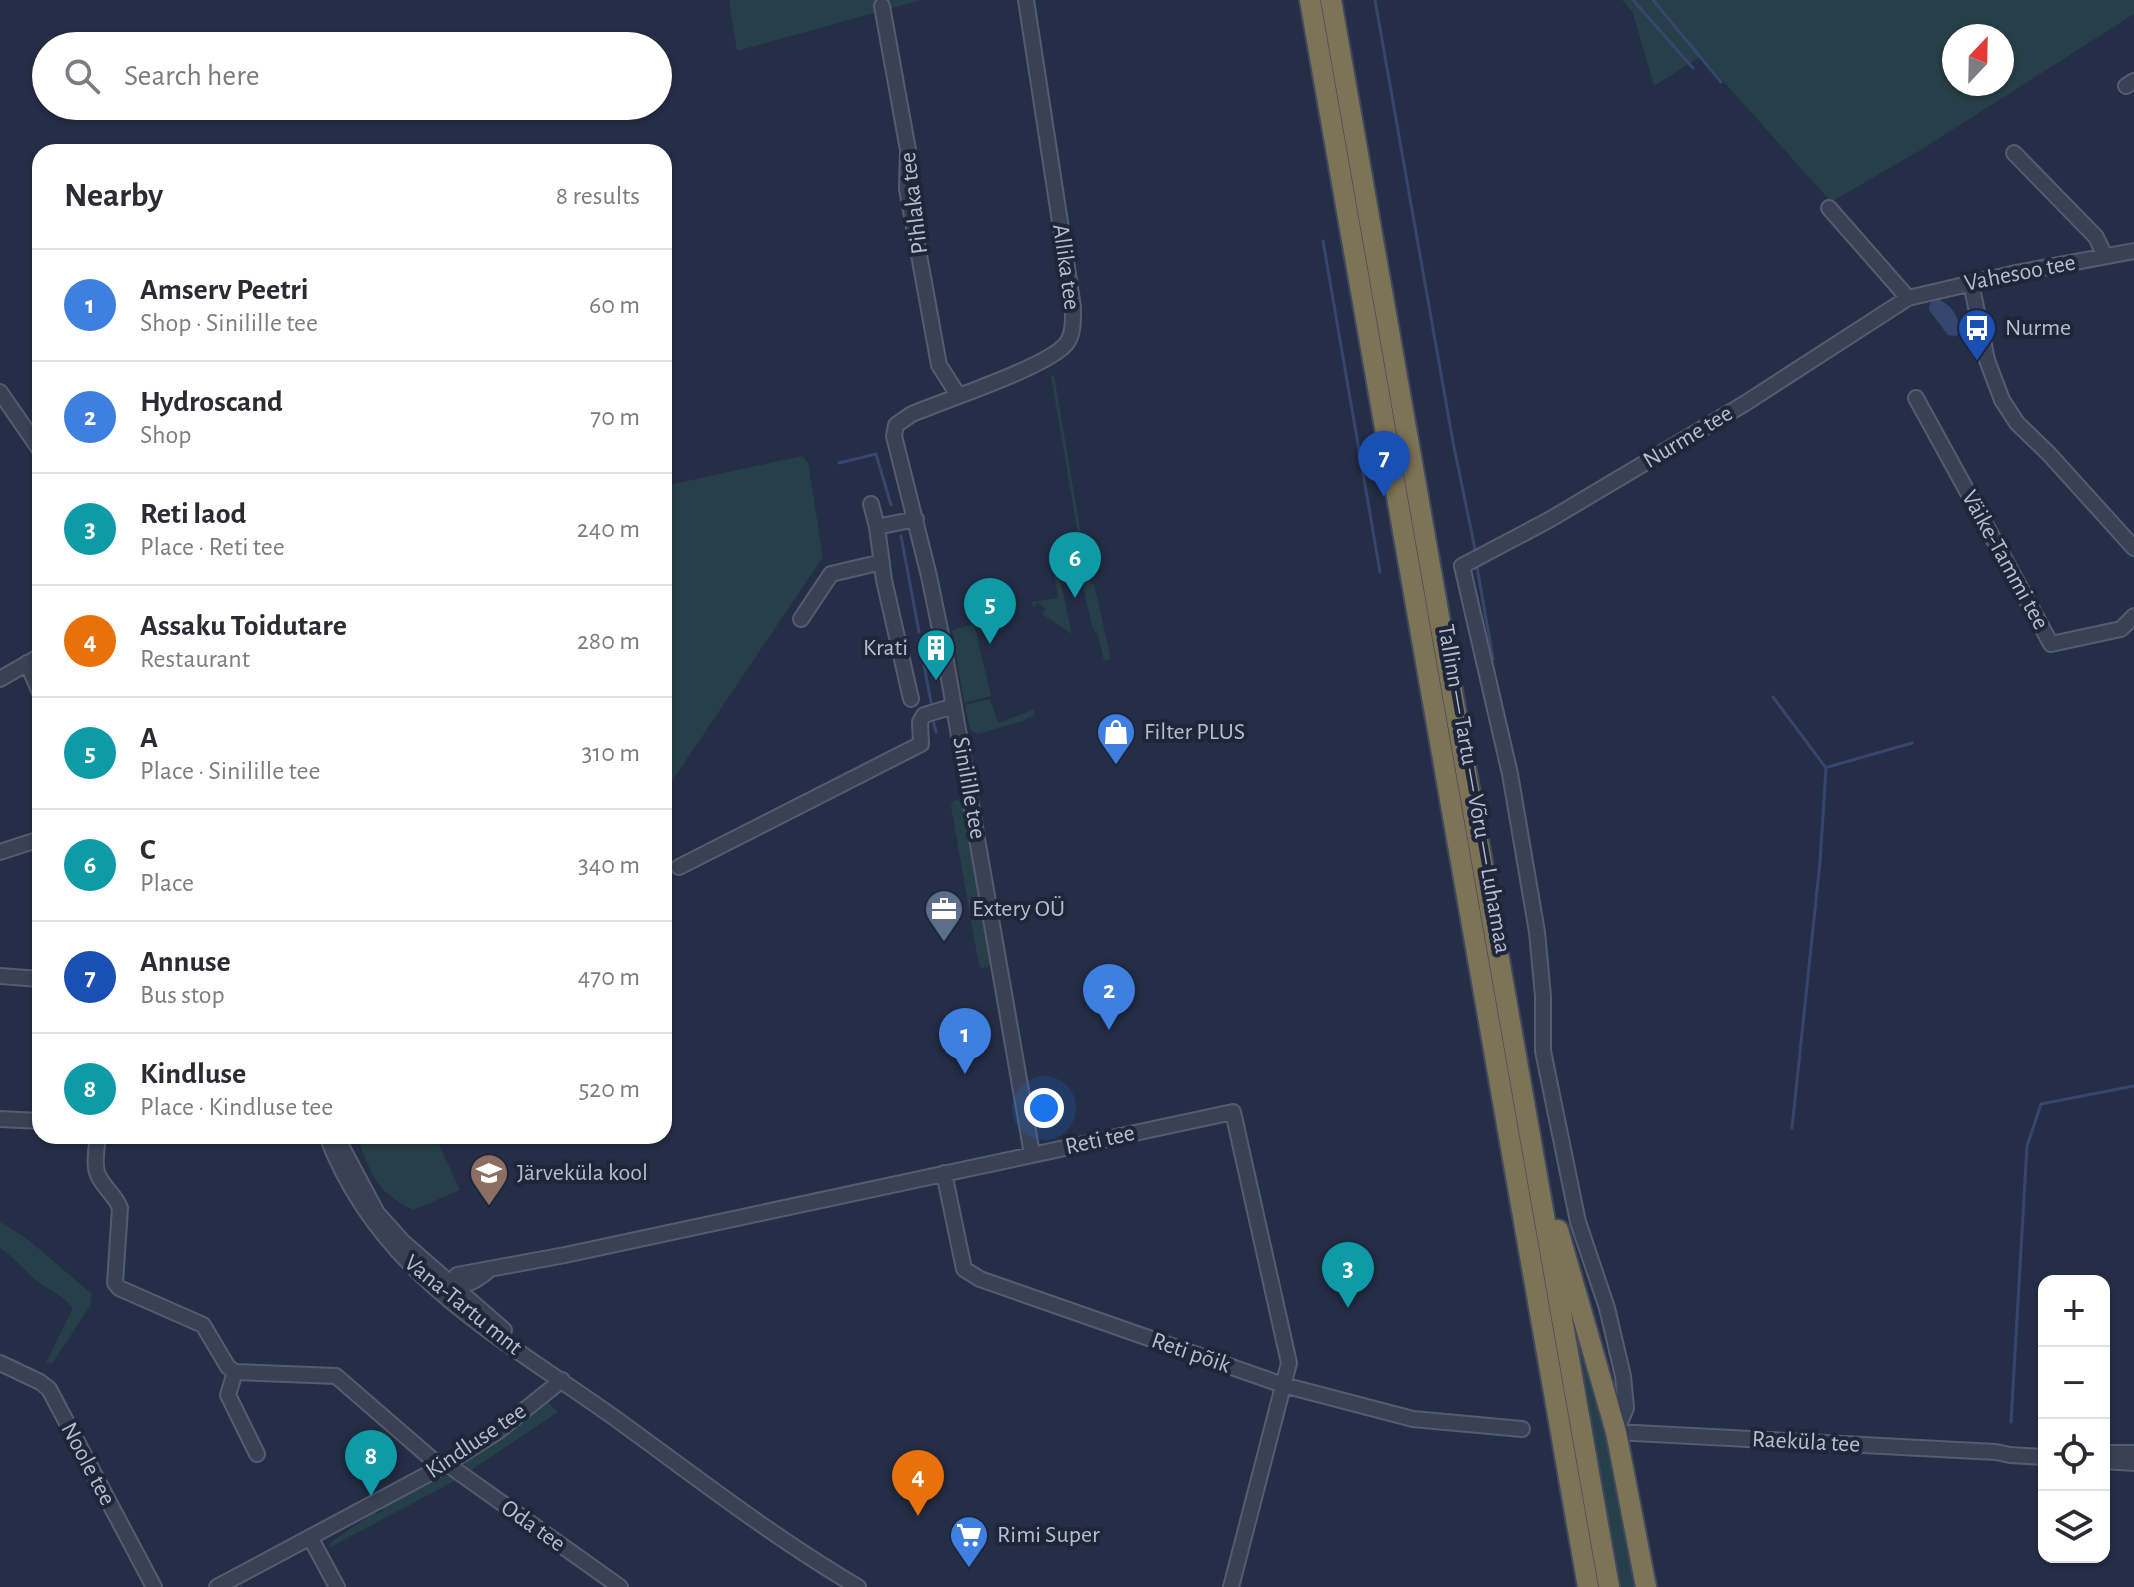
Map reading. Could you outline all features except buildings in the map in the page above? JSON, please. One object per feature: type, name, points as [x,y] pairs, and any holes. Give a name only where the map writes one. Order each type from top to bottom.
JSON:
[{"type":"highway","name":"Tallinn — Tartu — Võru — Luhamaa","points":[[1310,0],[1588,1587]]},
{"type":"highway","name":"Tallinn — Tartu — Võru — Luhamaa","points":[[1331,0],[1609,1587]]},
{"type":"highway","points":[[1529,1126],[1542,1153],[1555,1218],[1616,1432],[1646,1587]]},
{"type":"street","name":"Allika tee","points":[[896,425],[912,414],[1048,359],[1065,346],[1072,329],[1073,307],[1026,0]]},
{"type":"street","name":"Pihlaka tee","points":[[882,6],[908,150],[907,189],[939,365],[958,395]]},
{"type":"street","points":[[2014,153],[2096,237],[2105,256]]},
{"type":"street","points":[[1829,208],[1908,298]]},
{"type":"street","name":"Vahesoo tee","points":[[1908,298],[1987,279],[2134,251]]},
{"type":"street","points":[[1987,279],[1983,294],[1984,308],[2004,379],[2024,419],[2049,454]]},
{"type":"street","points":[[1971,283],[1987,360],[2002,400],[2017,423],[2134,548]]},
{"type":"street","name":"Nurme tee","points":[[1616,1432],[1626,1408],[1623,1376],[1607,1308],[1578,1222],[1543,1051],[1543,996],[1537,932],[1510,774],[1462,566],[1549,520],[1744,404],[1908,298]]},
{"type":"street","points":[[0,392],[32,438]]},
{"type":"street","name":"Väike-Tammi tee","points":[[1916,398],[2051,644],[2121,629],[2134,616]]},
{"type":"street","name":"Sinilille tee","points":[[896,425],[896,449],[929,576],[954,706],[1032,1154]]},
{"type":"street","points":[[871,504],[911,699]]},
{"type":"street","points":[[877,527],[916,519]]},
{"type":"street","points":[[801,619],[831,574],[882,562]]},
{"type":"street","points":[[0,679],[32,660]]},
{"type":"street","points":[[679,867],[921,744],[920,722],[924,715],[954,706]]},
{"type":"street","points":[[0,852],[32,842]]},
{"type":"street","points":[[0,976],[32,978]]},
{"type":"street","name":"Reti tee","points":[[446,1290],[457,1275],[480,1269],[489,1270],[1233,1112],[1289,1363],[1231,1587]]},
{"type":"street","points":[[0,1119],[32,1121]]},
{"type":"street","points":[[97,1144],[95,1167],[98,1176],[120,1208],[115,1283],[125,1292],[203,1325],[228,1367],[235,1372],[228,1395],[257,1454]]},
{"type":"street","name":"Vana-Tartu mnt","points":[[330,1144],[338,1165],[370,1220],[387,1242],[502,1340],[562,1380],[844,1587]]},
{"type":"street","name":"Vana-Tartu mnt","points":[[340,1144],[377,1213],[446,1290]]},
{"type":"street","name":"Reti põik","points":[[944,1173],[964,1269],[980,1279],[1283,1385],[1413,1419],[1522,1429]]},
{"type":"street","name":"Noole tee","points":[[0,1363],[49,1389],[154,1587]]},
{"type":"street","name":"Oda tee","points":[[235,1372],[336,1376],[444,1466],[620,1587]]},
{"type":"street","name":"Kindluse tee","points":[[217,1587],[444,1466],[497,1432],[562,1380]]},
{"type":"street","name":"Raeküla tee","points":[[1616,1432],[2038,1457]]},
{"type":"street","name":"Raeküla tee","points":[[1996,1452],[2038,1450]]},
{"type":"street","points":[[2110,1453],[2134,1453]]},
{"type":"street","points":[[2110,1461],[2134,1463]]},
{"type":"street","points":[[310,1537],[337,1587]]},
{"type":"street","name":"Vana-Tartu mnt","points":[[781,1539],[858,1587]]},
{"type":"shaded area","points":[[729,0],[921,0],[737,51]]},
{"type":"shaded area","points":[[1622,0],[2134,0],[2134,14],[2014,90],[2014,24],[1942,24],[1942,96],[2005,96],[1831,202],[1701,56],[1654,86],[1633,13]]},
{"type":"shaded area","points":[[1054,375],[1089,581],[1094,584],[1111,659],[1104,661],[1098,635],[1093,630],[1077,561],[1068,563],[1067,558],[1052,561],[1051,558],[1081,552],[1051,376]]},
{"type":"shaded area","points":[[802,456],[808,462],[823,557],[672,781],[672,484]]},
{"type":"shaded area","points":[[1057,566],[1072,634],[1042,614],[1046,609],[1038,602],[1033,608],[1032,602],[1058,598],[1053,567]]},
{"type":"shaded area","points":[[974,624],[991,696],[964,703],[952,630]]},
{"type":"shaded area","points":[[990,699],[998,723],[1033,710],[1035,714],[1023,721],[978,734],[970,730],[965,705]]},
{"type":"shaded area","points":[[954,800],[960,801],[965,808],[992,960],[987,969],[985,965],[984,969],[979,966],[951,806]]},
{"type":"shaded area","points":[[359,1144],[439,1144],[460,1190],[413,1210],[382,1188]]},
{"type":"shaded area","points":[[0,1222],[26,1238],[92,1294],[90,1306],[52,1364],[46,1362],[73,1308],[35,1280],[0,1248]]},
{"type":"shaded area","points":[[1575,1329],[1600,1397],[1639,1587],[1619,1587]]},
{"type":"shaded area","points":[[548,1402],[558,1412],[467,1473],[466,1458]]},
{"type":"shaded area","points":[[443,1475],[458,1479],[329,1548],[331,1542],[375,1512],[383,1511],[382,1508],[392,1503],[391,1500]]},
{"type":"water","points":[[1938,299],[1955,314],[1959,325],[1957,336],[1948,335],[1929,310],[1930,303]]},
{"type":"waterway","points":[[1375,0],[1453,442],[1475,549]]},
{"type":"waterway","points":[[1633,0],[1693,68]]},
{"type":"waterway","points":[[1653,0],[1721,82]]},
{"type":"waterway","points":[[1323,241],[1380,572]]},
{"type":"waterway","points":[[839,463],[876,454],[891,505]]},
{"type":"waterway","points":[[901,536],[919,632]]},
{"type":"waterway","points":[[1477,567],[1493,659]]},
{"type":"waterway","points":[[922,655],[931,702]]},
{"type":"waterway","points":[[1773,697],[1826,768],[1820,862],[1792,1128]]},
{"type":"waterway","points":[[933,720],[936,732]]},
{"type":"waterway","points":[[1828,767],[1912,743]]},
{"type":"waterway","points":[[2011,1422],[2027,1146],[2041,1104],[2134,1086]]},
{"type":"place","name":"Nurme","points":[[1977,362]]},
{"type":"place","name":"Annuse","points":[[1384,497]]},
{"type":"place","name":"C","points":[[1075,598]]},
{"type":"place","name":"A","points":[[990,644]]},
{"type":"place","name":"Krati","points":[[936,682]]},
{"type":"place","name":"Filter PLUS","points":[[1116,766]]},
{"type":"place","name":"Extery OÜ","points":[[944,943]]},
{"type":"place","name":"Hydroscand","points":[[1109,1030]]},
{"type":"place","name":"Amserv Peetri","points":[[965,1074]]},
{"type":"place","name":"Järveküla kool","points":[[489,1207]]},
{"type":"place","name":"Reti laod","points":[[1348,1308]]},
{"type":"place","name":"Kindluse","points":[[371,1496]]},
{"type":"place","name":"Assaku Toidutare","points":[[918,1516]]},
{"type":"place","name":"Rimi Super","points":[[969,1569]]}]
